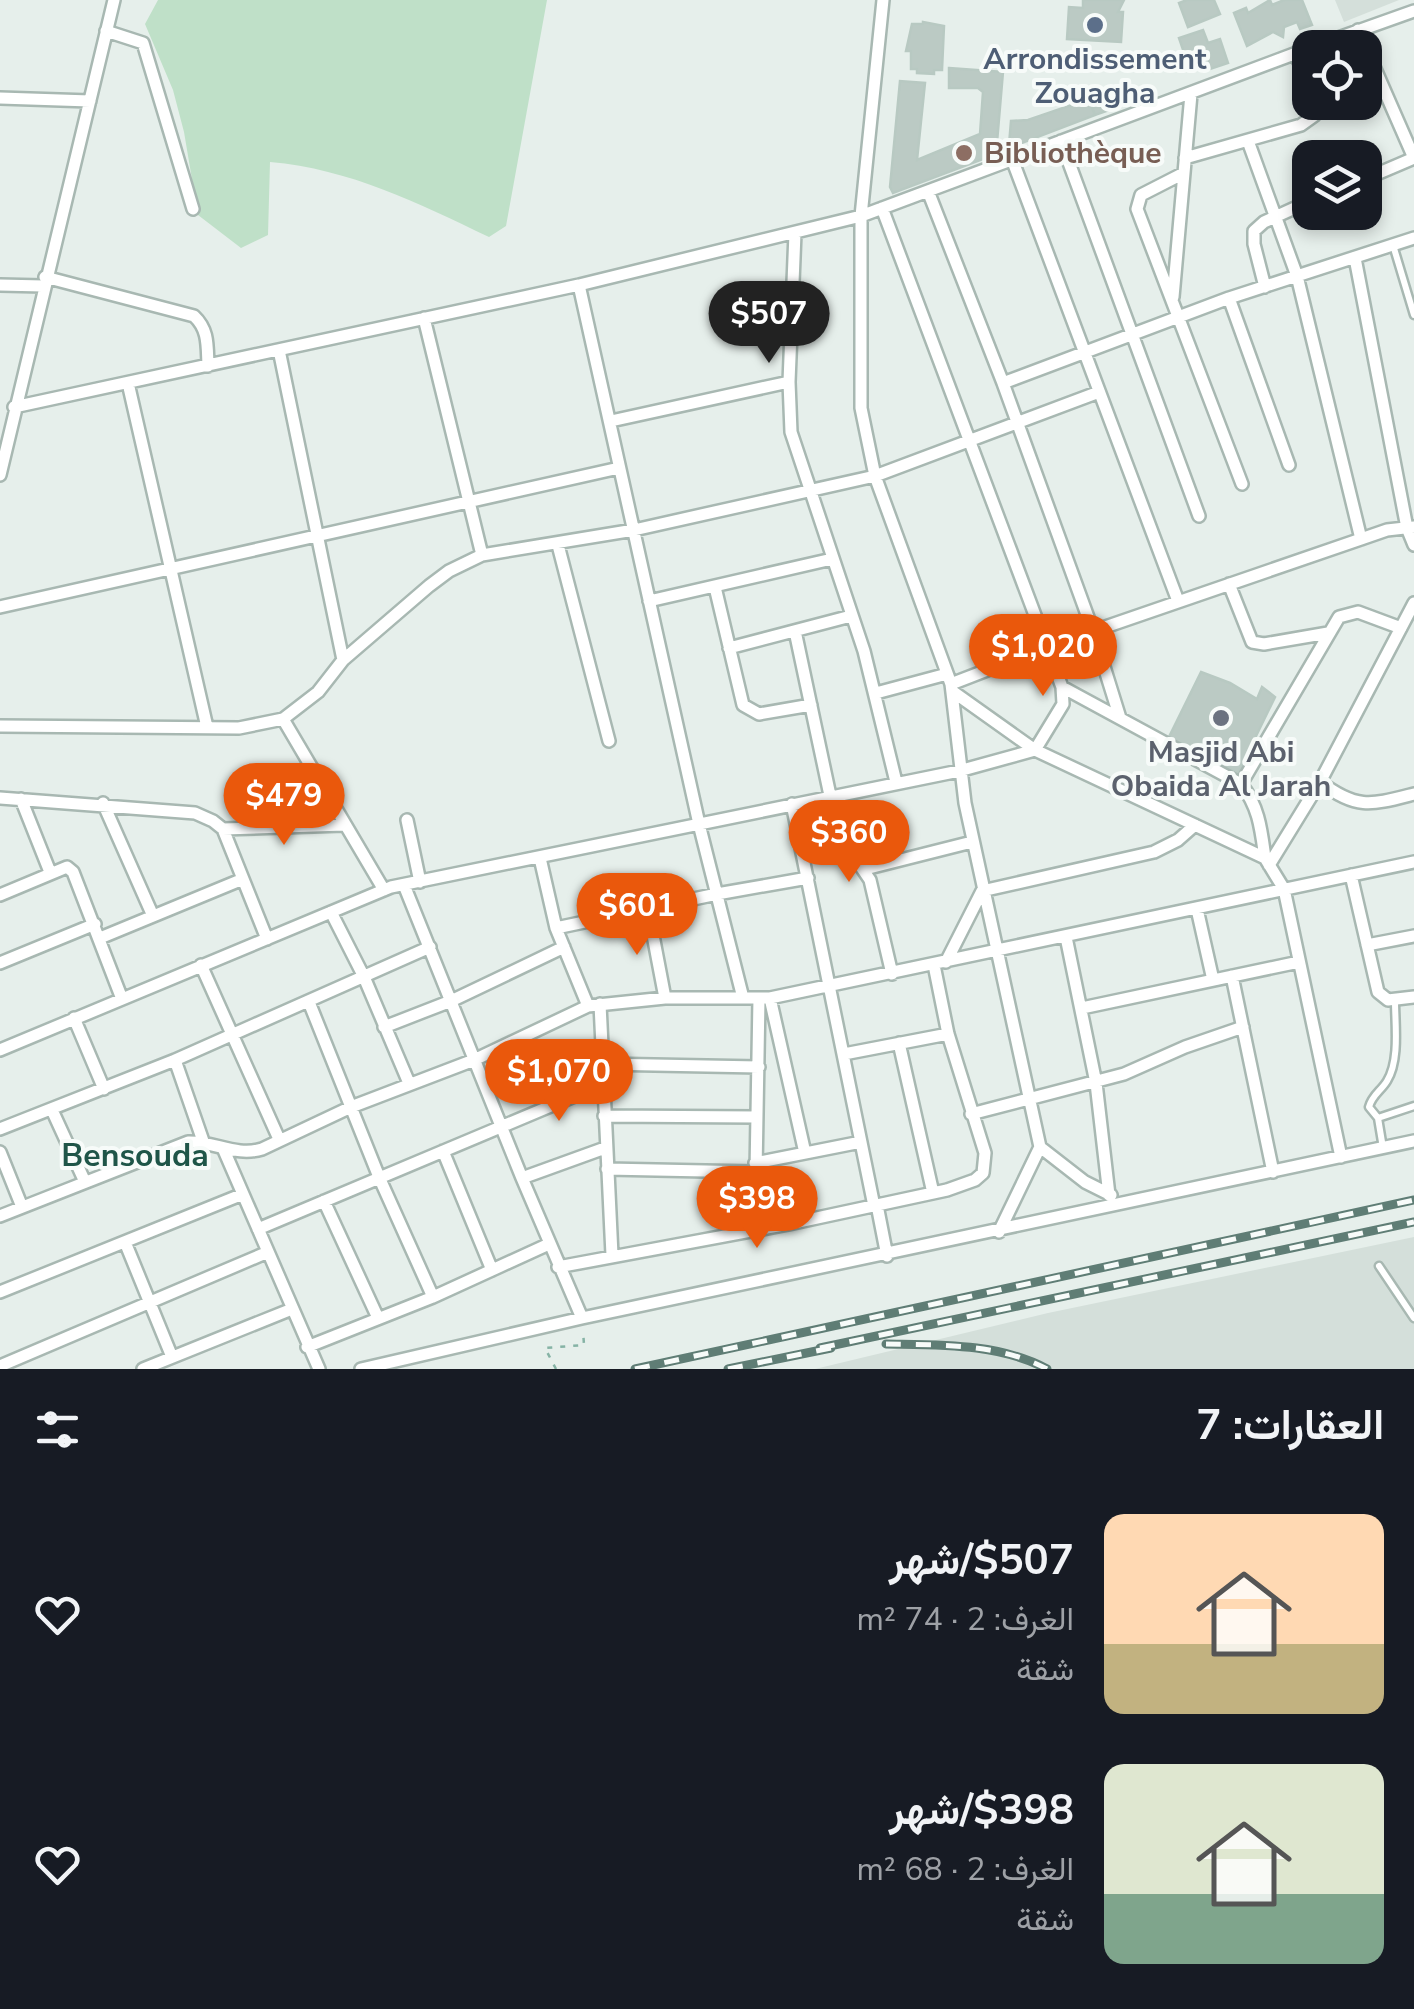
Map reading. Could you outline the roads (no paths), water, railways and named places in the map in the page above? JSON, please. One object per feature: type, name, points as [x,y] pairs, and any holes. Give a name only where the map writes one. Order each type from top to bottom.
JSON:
[{"type":"street","points":[[0,472],[114,0]]},
{"type":"street","points":[[883,0],[862,216],[860,389],[875,476],[950,683],[958,771],[1040,1147],[1000,1232]]},
{"type":"street","points":[[1358,30],[1414,12]]},
{"type":"street","points":[[106,31],[143,43],[193,208]]},
{"type":"street","points":[[14,407],[579,284],[862,216],[1292,55]]},
{"type":"street","points":[[1382,85],[1414,158],[1382,171]]},
{"type":"street","points":[[1172,301],[1191,94]]},
{"type":"street","points":[[0,98],[90,101]]},
{"type":"street","points":[[1185,158],[1310,120]]},
{"type":"street","points":[[1248,141],[1297,276],[1361,538]]},
{"type":"street","points":[[1061,142],[1199,516]]},
{"type":"street","points":[[1012,159],[1178,601]]},
{"type":"street","points":[[1184,173],[1140,195],[1140,218],[1242,484]]},
{"type":"street","points":[[928,191],[1094,631],[1120,718]]},
{"type":"street","points":[[0,1050],[384,890],[958,771],[1035,750],[1063,704],[1062,687],[882,208]]},
{"type":"street","points":[[1264,286],[1254,231],[1292,209]]},
{"type":"street","points":[[795,232],[791,432],[876,693],[896,782]]},
{"type":"street","points":[[1003,383],[1264,286],[1414,238]]},
{"type":"street","points":[[1355,258],[1414,545]]},
{"type":"street","points":[[0,285],[44,282],[194,316],[207,335],[208,366]]},
{"type":"street","points":[[579,284],[699,824],[743,998]]},
{"type":"street","points":[[1230,298],[1290,465]]},
{"type":"street","points":[[424,318],[482,555]]},
{"type":"street","points":[[279,350],[344,660]]},
{"type":"street","points":[[611,421],[789,382]]},
{"type":"street","points":[[128,383],[207,727]]},
{"type":"street","points":[[0,726],[239,728],[283,719],[318,692],[344,660],[449,571],[482,555],[634,530],[875,476],[1099,392]]},
{"type":"street","points":[[0,608],[620,468]]},
{"type":"street","points":[[876,693],[950,683],[1361,538],[1411,528]]},
{"type":"street","points":[[558,544],[609,741]]},
{"type":"street","points":[[649,601],[832,559]]},
{"type":"street","points":[[1229,584],[1252,642],[1264,644],[1328,633]]},
{"type":"street","points":[[716,587],[742,705],[759,714],[811,705]]},
{"type":"street","points":[[1267,861],[1320,782],[1414,603]]},
{"type":"street","points":[[1241,784],[1339,617],[1358,612],[1407,621]]},
{"type":"street","points":[[729,648],[851,616]]},
{"type":"street","points":[[795,631],[842,843],[865,868],[892,974]]},
{"type":"street","points":[[950,683],[1035,750],[1267,861]]},
{"type":"street","points":[[1062,687],[1241,784],[1254,800],[1267,861],[1284,889],[1341,1157]]},
{"type":"street","points":[[283,719],[384,890]]},
{"type":"street","points":[[1320,782],[1353,803],[1378,803],[1414,794]]},
{"type":"street","points":[[0,798],[195,813],[213,821],[222,830],[267,939]]},
{"type":"street","points":[[20,799],[50,872]]},
{"type":"street","points":[[104,804],[153,916]]},
{"type":"street","points":[[792,804],[886,1256]]},
{"type":"street","points":[[407,820],[420,882]]},
{"type":"street","points":[[222,830],[344,825]]},
{"type":"street","points":[[558,1267],[932,1194],[966,1184],[982,1173],[985,1153],[948,1034],[939,964],[982,892],[1154,852],[1195,825]]},
{"type":"street","points":[[865,868],[972,842]]},
{"type":"street","points":[[540,858],[556,928],[594,1005],[602,1064],[612,1256]]},
{"type":"street","points":[[0,1216],[188,1142],[247,1154],[410,1083],[474,1060],[594,1005],[666,998],[764,998],[1414,862]]},
{"type":"street","points":[[0,895],[50,872],[67,867],[73,872],[122,999]]},
{"type":"street","points":[[1352,875],[1378,992],[1388,1000],[1414,997]]},
{"type":"street","points":[[556,928],[808,878]]},
{"type":"street","points":[[100,938],[242,879]]},
{"type":"street","points":[[404,885],[582,1318]]},
{"type":"street","points":[[648,909],[666,998]]},
{"type":"street","points":[[1197,909],[1213,980]]},
{"type":"street","points":[[331,912],[410,1083]]},
{"type":"street","points":[[0,963],[95,924]]},
{"type":"street","points":[[1367,946],[1414,936]]},
{"type":"street","points":[[1066,937],[1096,1083],[1109,1195]]},
{"type":"street","points":[[0,1129],[175,1060],[430,947]]},
{"type":"street","points":[[384,1027],[564,947]]},
{"type":"street","points":[[1082,1008],[1299,962]]},
{"type":"street","points":[[201,965],[279,1139]]},
{"type":"street","points":[[1232,976],[1273,1172]]},
{"type":"street","points":[[755,1230],[764,998]]},
{"type":"street","points":[[764,998],[805,1153]]},
{"type":"street","points":[[308,1002],[433,1297]]},
{"type":"street","points":[[74,1018],[104,1089]]},
{"type":"street","points":[[971,1114],[1096,1083],[1243,1027]]},
{"type":"street","points":[[844,1054],[948,1034]]},
{"type":"street","points":[[899,1044],[932,1194]]},
{"type":"street","points":[[175,1060],[203,1142]]},
{"type":"street","points":[[602,1064],[760,1067]]},
{"type":"street","points":[[258,1230],[603,1084]]},
{"type":"street","points":[[52,1110],[85,1182]]},
{"type":"street","points":[[604,1116],[758,1117]]},
{"type":"street","points":[[361,1369],[582,1318],[1414,1141]]},
{"type":"street","points":[[607,1169],[755,1167],[862,1142]]},
{"type":"street","points":[[1040,1147],[1076,1175],[1128,1204]]},
{"type":"street","points":[[223,1148],[319,1369]]},
{"type":"street","points":[[522,1178],[605,1148]]},
{"type":"street","points":[[443,1151],[492,1270]]},
{"type":"street","points":[[0,1154],[22,1207]]},
{"type":"street","points":[[0,1292],[242,1194]]},
{"type":"street","points":[[324,1200],[378,1318]]},
{"type":"street","points":[[124,1242],[172,1358]]},
{"type":"street","points":[[308,1347],[433,1297],[549,1244]]},
{"type":"street","points":[[0,1366],[268,1252]]},
{"type":"street","points":[[143,1369],[292,1309]]},
{"type":"lane","points":[[1393,245],[1414,315]]},
{"type":"lane","points":[[1383,1148],[1378,1118],[1369,1107],[1370,1100],[1388,1080],[1391,1068],[1395,1000]]},
{"type":"lane","points":[[1378,1118],[1414,1106]]},
{"type":"lane","points":[[1379,1266],[1414,1318]]},
{"type":"railway","points":[[635,1369],[1414,1200]]},
{"type":"railway","points":[[820,1348],[1414,1222]]},
{"type":"railway","points":[[886,1344],[989,1350],[1047,1369]]},
{"type":"railway","points":[[728,1369],[831,1348]]},
{"type":"place","name":"Arrondissement Zouagha","points":[[1095,25]]},
{"type":"place","name":"Bibliothèque","points":[[964,153]]},
{"type":"place","name":"Masjid Abi Obaida Al Jarah","points":[[1221,718]]},
{"type":"district","name":"Bensouda","points":[[135,1155]]}]
